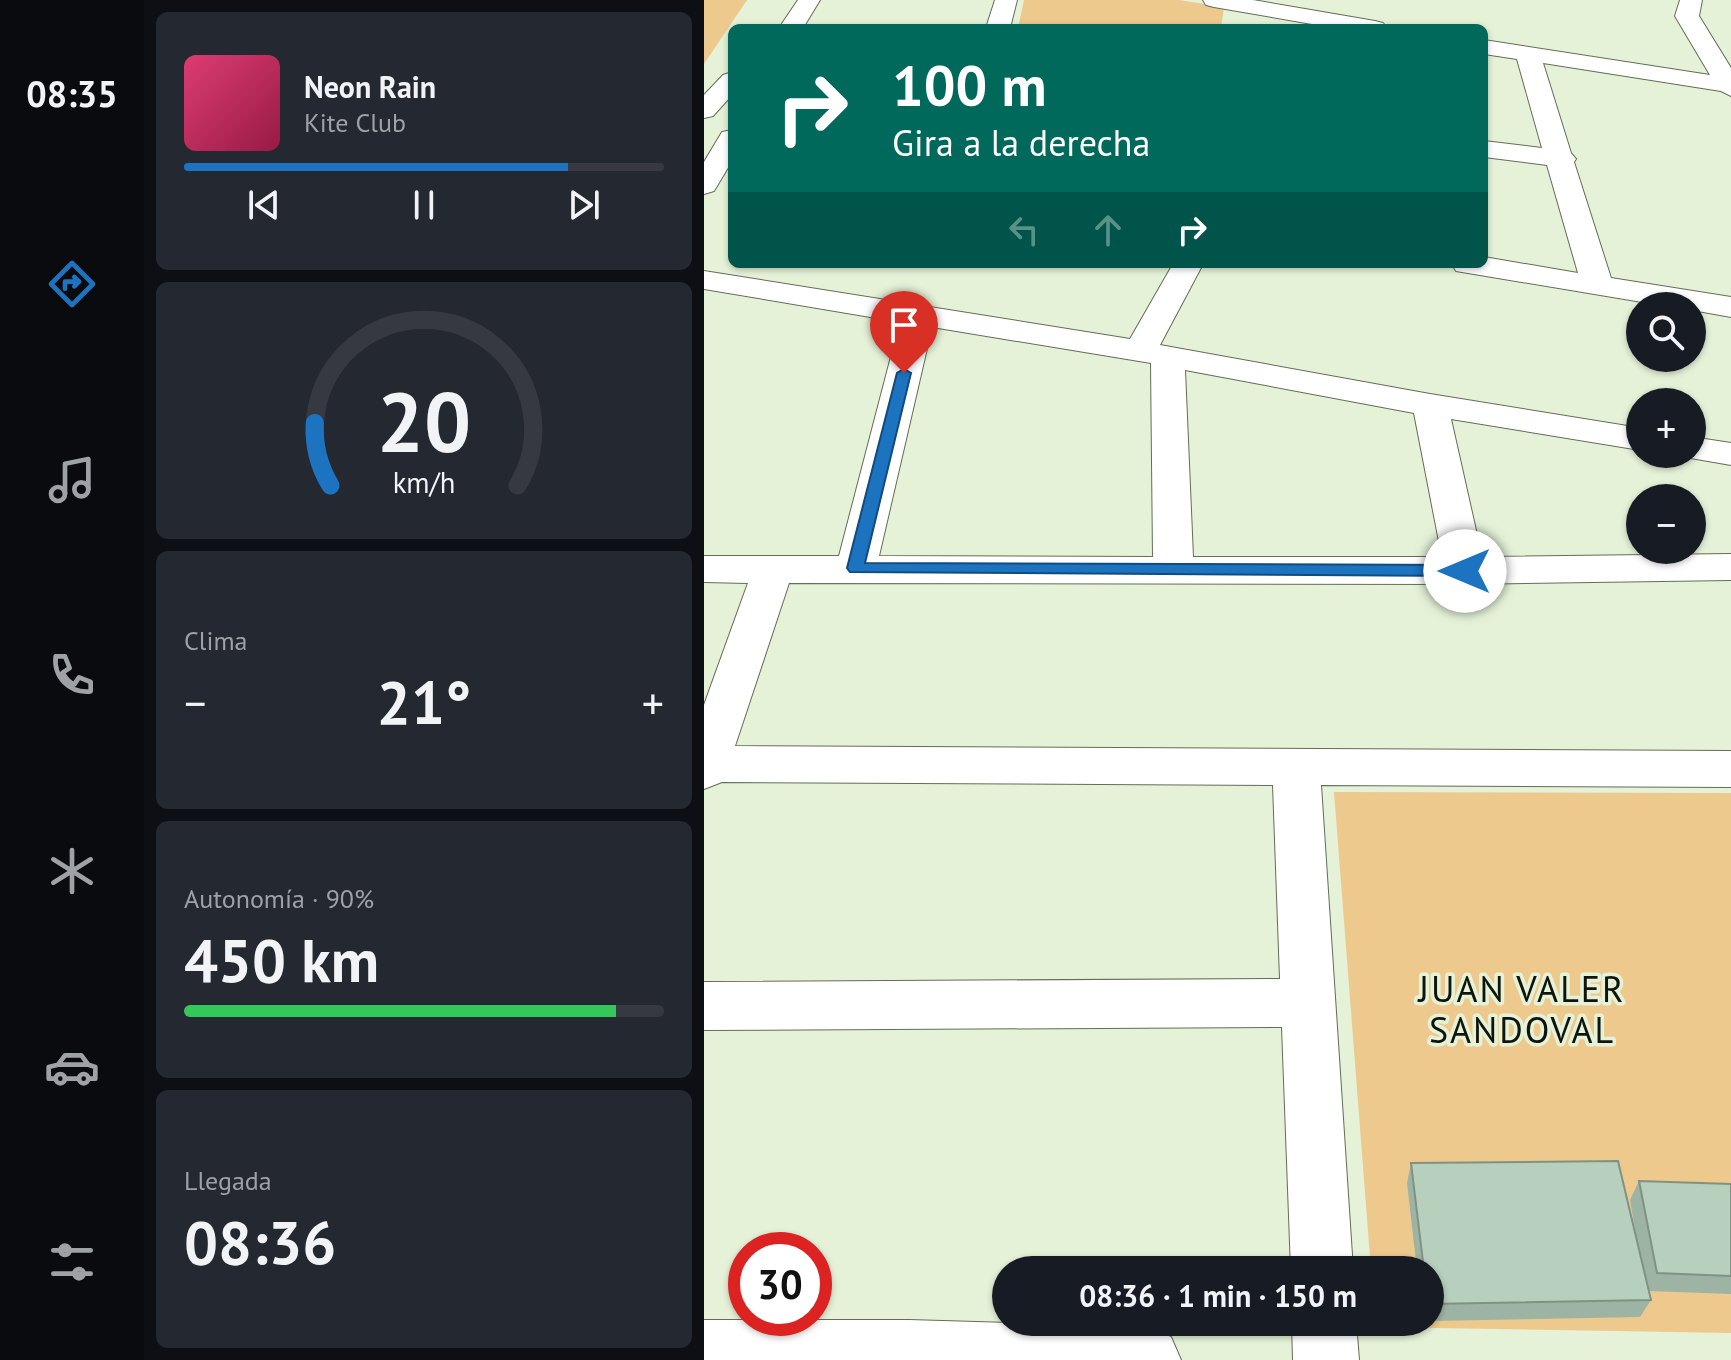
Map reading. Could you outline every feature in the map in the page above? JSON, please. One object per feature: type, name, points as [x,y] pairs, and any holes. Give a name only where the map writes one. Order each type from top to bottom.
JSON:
[{"type":"street","points":[[794,24],[809,0]]},
{"type":"street","points":[[999,24],[1006,0]]},
{"type":"street","points":[[1214,0],[1241,11],[1343,24]]},
{"type":"street","points":[[1691,0],[1687,16],[1730,86]]},
{"type":"street","points":[[1488,48],[1730,86]]},
{"type":"street","points":[[1528,55],[1562,159],[1597,285]]},
{"type":"street","points":[[704,110],[728,84]]},
{"type":"street","points":[[704,185],[724,141]]},
{"type":"street","points":[[1488,150],[1562,159]]},
{"type":"street","points":[[1488,267],[1731,307]]},
{"type":"street","points":[[1173,568],[1154,353],[1186,268]]},
{"type":"street","points":[[704,280],[1154,353],[1430,405],[1626,437]]},
{"type":"street","points":[[856,568],[918,317]]},
{"type":"street","points":[[1430,405],[1465,571]]},
{"type":"street","points":[[1706,450],[1731,454]]},
{"type":"street","points":[[704,569],[1465,571],[1731,567]]},
{"type":"street","points":[[773,569],[705,768],[1731,769]]},
{"type":"street","points":[[1296,768],[1321,1256]]},
{"type":"street","points":[[704,1006],[1310,1003]]},
{"type":"street","points":[[1325,1336],[1326,1360]]},
{"type":"street","points":[[704,1353],[1148,1360]]},
{"type":"shaded area","points":[[704,0],[747,0],[728,24],[704,64]]},
{"type":"shaded area","points":[[1024,0],[1179,0],[1224,7],[1222,24],[1019,24]]},
{"type":"shaded area","points":[[1334,792],[1731,793],[1731,1333],[1444,1328],[1444,1256],[1370,1256]]},
{"type":"building","points":[[1618,1161],[1651,1300],[1444,1304],[1444,1256],[1422,1256],[1411,1163]]},
{"type":"building","points":[[1639,1181],[1731,1184],[1731,1276],[1657,1273]]},
{"type":"district","name":"JUAN VALER SANDOVAL","points":[[1522,1008]]},
{"type":"route","points":[[904,373],[856,568],[1465,571]]}]
